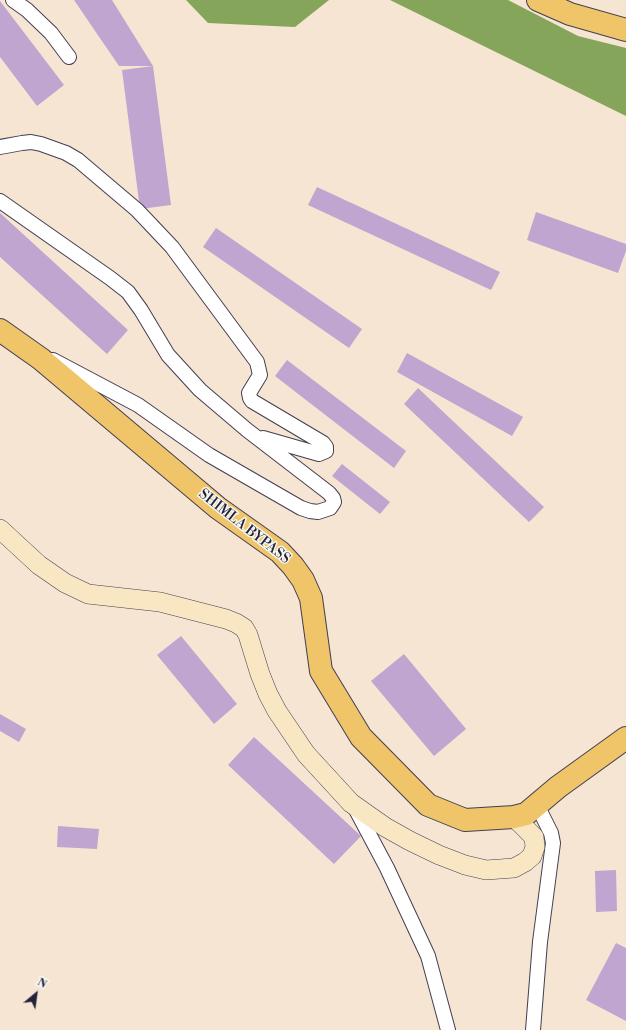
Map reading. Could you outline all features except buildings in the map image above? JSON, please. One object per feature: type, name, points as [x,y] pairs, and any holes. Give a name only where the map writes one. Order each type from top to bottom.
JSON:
[{"type":"highway","points":[[538,0],[570,14],[626,30]]},
{"type":"highway","name":"SHIMLA BYPASS","points":[[8,335],[41,359],[218,508],[280,552],[293,566],[303,580],[311,598],[321,671],[361,737],[428,805],[465,820],[514,817]]},
{"type":"highway","points":[[514,817],[526,814],[558,788],[626,738]]},
{"type":"main road","points":[[0,529],[40,565],[65,582],[88,594],[160,602],[226,619],[244,628],[268,694],[277,711],[306,754],[351,802],[385,827],[439,855],[465,865],[486,870],[514,868],[532,856],[535,847],[534,837],[514,817]]},
{"type":"street","points":[[13,0],[27,10],[51,33],[69,57]]},
{"type":"street","points":[[0,147],[32,142],[66,153],[78,160],[137,210],[172,247],[257,362],[260,375],[249,393],[252,401],[324,443],[326,451],[319,454],[255,436]]},
{"type":"street","points":[[0,201],[128,292],[141,310],[168,355],[200,390],[255,436],[329,493],[334,502],[330,508],[318,512],[301,508],[209,454],[138,405],[8,335]]},
{"type":"street","points":[[351,802],[387,868],[428,956],[448,1030]]},
{"type":"street","points":[[532,1030],[540,942],[552,843],[551,833],[537,805]]},
{"type":"green space","points":[[186,0],[329,0],[295,27],[208,23]]},
{"type":"green space","points":[[390,0],[508,0],[578,36],[626,48],[626,116]]}]
